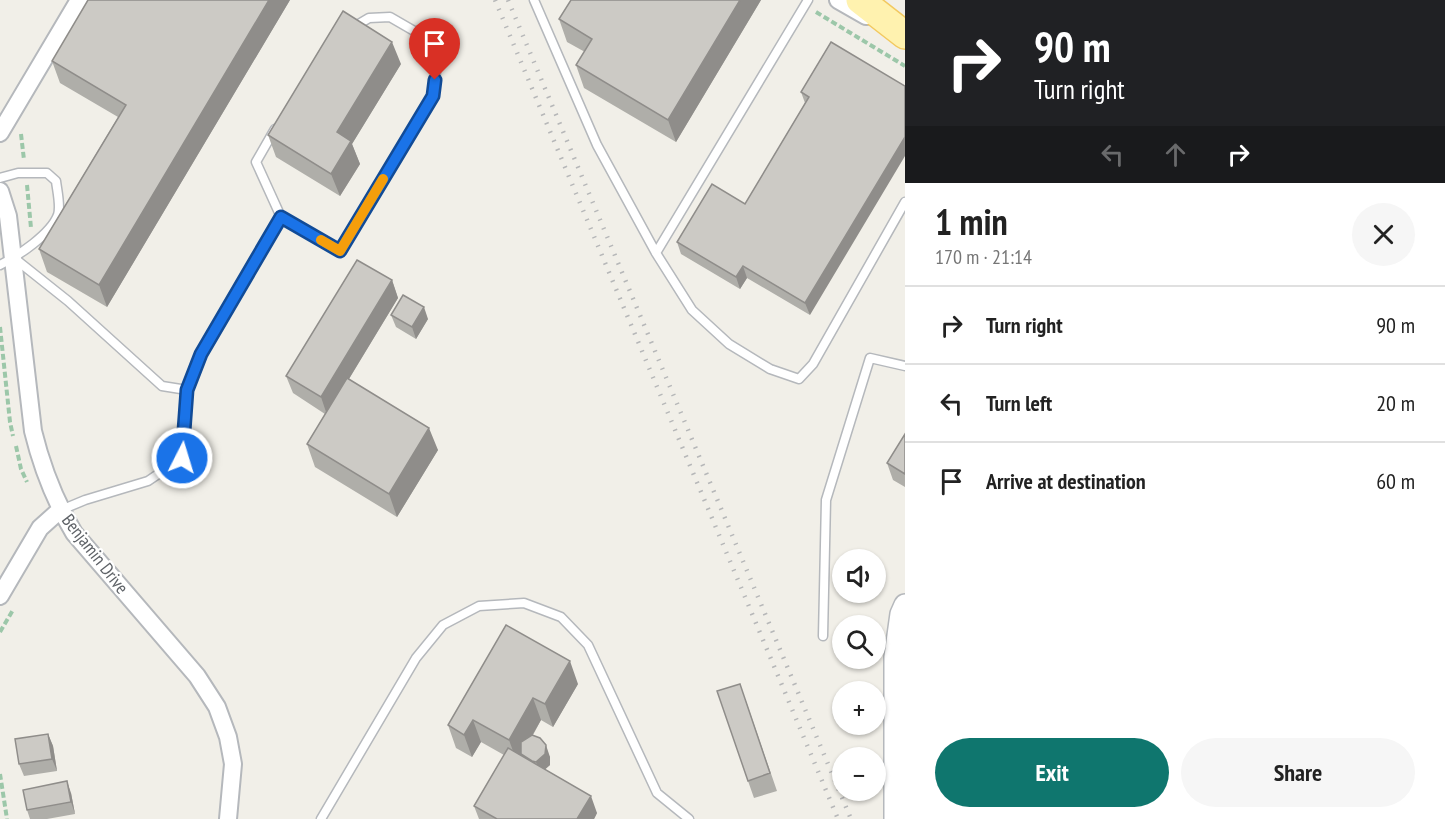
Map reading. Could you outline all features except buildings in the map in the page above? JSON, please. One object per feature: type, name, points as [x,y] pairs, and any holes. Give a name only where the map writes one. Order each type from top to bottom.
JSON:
[{"type":"main road","points":[[860,0],[905,36]]},
{"type":"street","points":[[0,133],[79,0]]},
{"type":"street","points":[[838,0],[905,36]]},
{"type":"street","name":"Benjamin Drive","points":[[0,191],[8,216],[7,261],[39,457],[60,510],[74,533],[197,676],[218,707],[228,737],[233,764],[228,819]]},
{"type":"street","points":[[0,596],[40,528],[60,510]]},
{"type":"street","points":[[897,818],[899,723],[895,657],[905,605]]},
{"type":"lane","points":[[534,0],[597,145],[656,253],[692,310],[729,344],[770,369],[799,379],[813,364],[905,202]]},
{"type":"lane","points":[[656,253],[806,3]]},
{"type":"lane","points":[[278,123],[256,162],[281,217],[340,251],[433,96],[437,64],[428,39],[390,17],[369,18],[341,34]]},
{"type":"lane","points":[[0,178],[26,173],[47,173],[56,181],[58,214],[48,230],[7,261],[68,301],[162,386],[187,390]]},
{"type":"lane","points":[[60,510],[148,481],[182,458],[187,390],[201,354],[281,217]]},
{"type":"lane","points":[[823,636],[826,500],[829,489],[870,358],[905,366]]},
{"type":"lane","points":[[321,819],[416,658],[443,625],[479,606],[524,603],[561,617],[588,645],[657,793],[689,819]]},
{"type":"path","points":[[806,3],[905,66]]},
{"type":"path","points":[[27,125],[21,135],[33,243]]},
{"type":"path","points":[[0,774],[7,819]]},
{"type":"railway","points":[[495,0],[838,819]]},
{"type":"railway","points":[[508,0],[851,819]]},
{"type":"slow traffic","points":[[321,240],[340,251],[383,179]]},
{"type":"route","points":[[182,458],[187,390],[201,354],[281,217],[340,251],[433,96],[435,80]]}]
